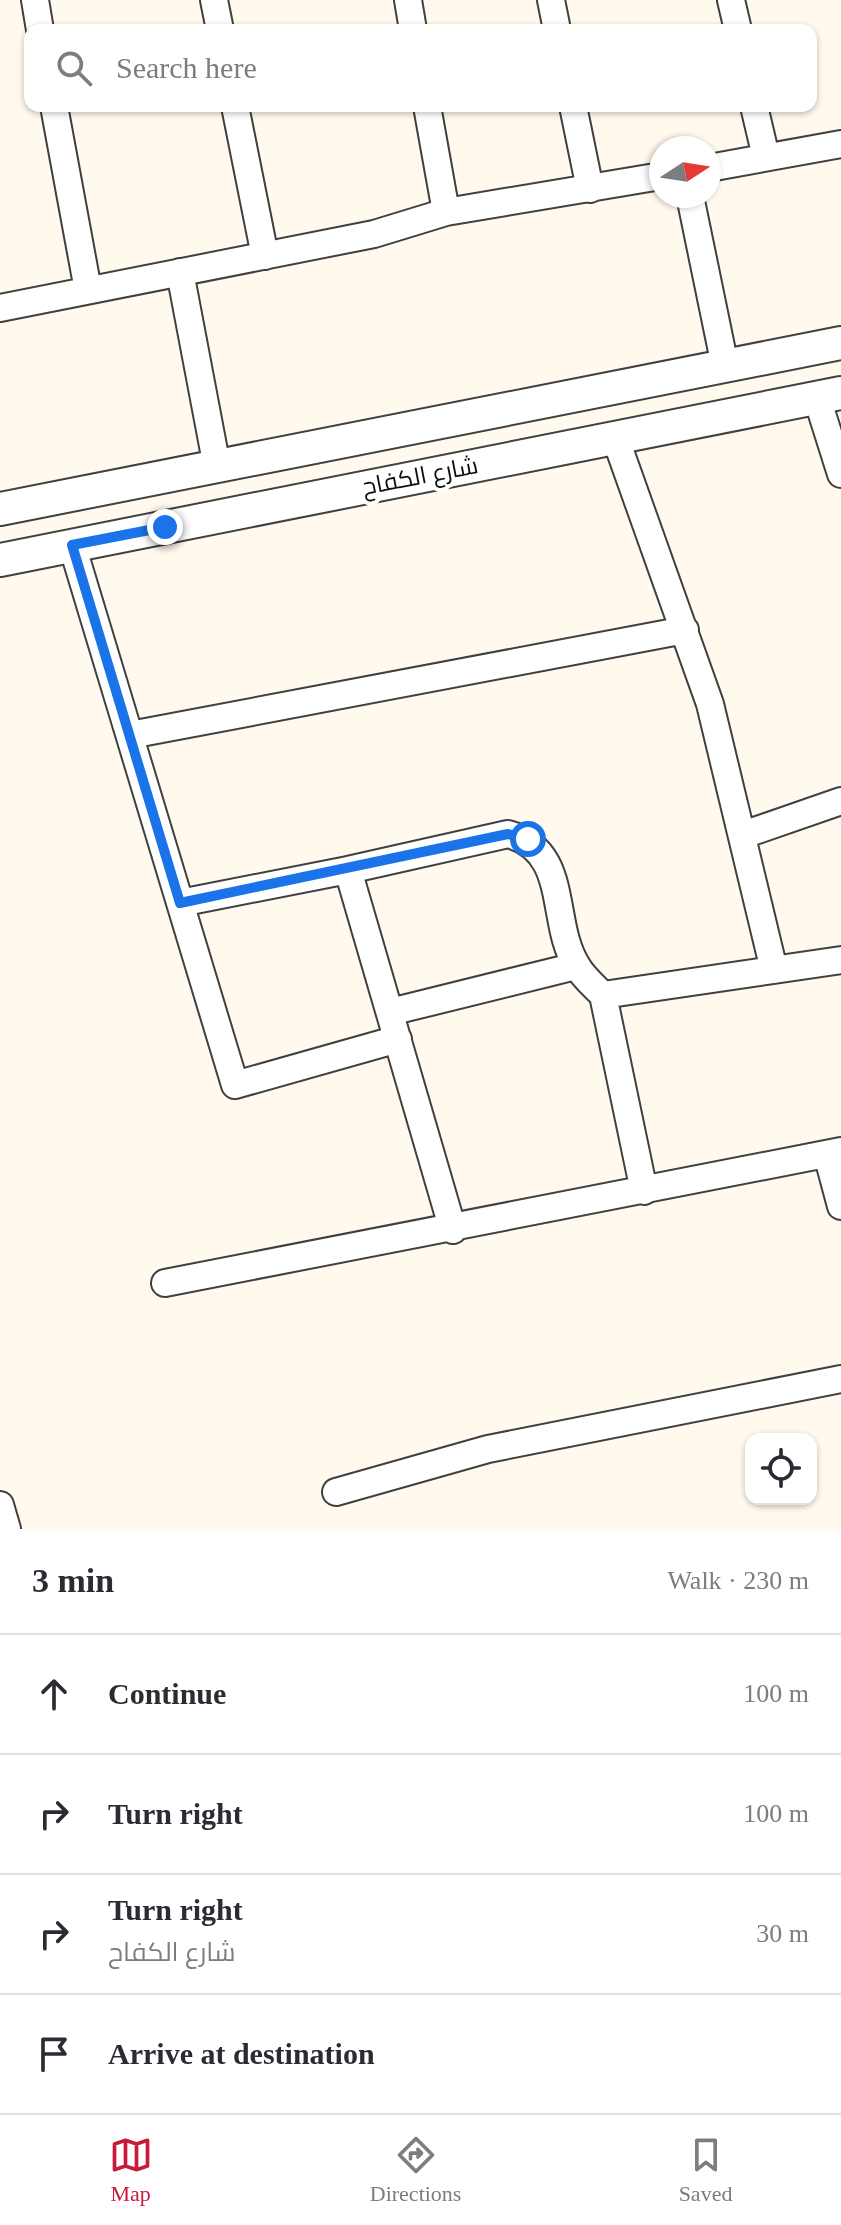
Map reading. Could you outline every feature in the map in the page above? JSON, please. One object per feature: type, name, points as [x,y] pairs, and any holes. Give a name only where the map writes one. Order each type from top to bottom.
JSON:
[{"type":"street","points":[[35,0],[39,24]]},
{"type":"street","points":[[214,0],[219,24]]},
{"type":"street","points":[[408,0],[412,24]]},
{"type":"street","points":[[551,0],[556,24]]},
{"type":"street","points":[[731,0],[737,24]]},
{"type":"street","points":[[55,112],[88,290]]},
{"type":"street","points":[[236,112],[265,256]]},
{"type":"street","points":[[428,112],[446,212]]},
{"type":"street","points":[[574,112],[590,189]]},
{"type":"street","points":[[755,112],[766,157]]},
{"type":"street","points":[[721,166],[841,144]]},
{"type":"street","points":[[0,308],[382,232],[446,212],[649,178]]},
{"type":"street","points":[[692,208],[725,366]]},
{"type":"street","points":[[180,272],[217,467]]},
{"type":"street","name":"شارع الكفاح","points":[[0,509],[841,343]]},
{"type":"street","points":[[829,396],[841,474]]},
{"type":"street","name":"شارع الكفاح","points":[[0,560],[829,396]]},
{"type":"street","points":[[615,437],[710,704],[774,970]]},
{"type":"street","points":[[72,545],[235,1085],[398,1039]]},
{"type":"street","points":[[130,735],[685,630]]},
{"type":"street","points":[[743,835],[841,801]]},
{"type":"street","points":[[180,903],[508,834],[528,839],[546,859],[576,966],[603,995],[644,1191]]},
{"type":"street","points":[[348,870],[453,1230]]},
{"type":"street","points":[[603,995],[841,960]]},
{"type":"street","points":[[390,1012],[576,966]]},
{"type":"street","points":[[165,1283],[453,1230],[834,1152],[841,1206]]},
{"type":"street","points":[[336,1492],[488,1449],[841,1379]]},
{"type":"street","points":[[0,1505],[7,1529]]},
{"type":"route","points":[[165,527],[72,545],[180,903],[508,834],[528,839]]}]
